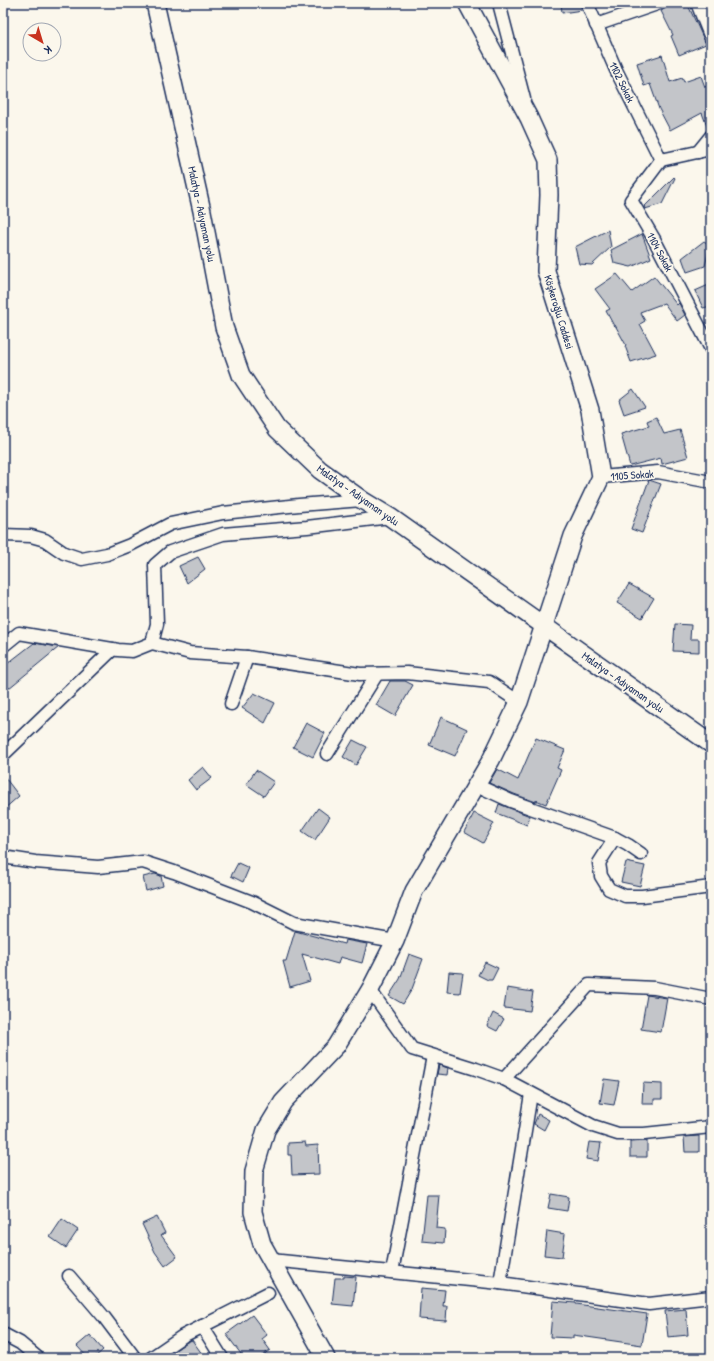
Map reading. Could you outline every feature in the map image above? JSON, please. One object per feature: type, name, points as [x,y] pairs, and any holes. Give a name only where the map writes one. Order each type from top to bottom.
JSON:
[{"type":"main road","name":"Malatya - Adıyaman yolu","points":[[155,3],[202,211],[224,327],[241,375],[277,429],[320,470],[362,500],[390,517],[711,744]]},
{"type":"main road","name":"Köşkeroğlu Caddesi","points":[[467,3],[529,118],[548,160],[549,195],[546,271],[590,410],[601,477]]},
{"type":"main road","points":[[326,1358],[262,1244],[252,1212],[254,1171],[266,1130],[283,1102],[336,1046],[370,990],[395,941],[414,891],[491,760],[518,702],[573,536],[601,477]]},
{"type":"street","points":[[500,3],[529,118]]},
{"type":"street","name":"1102 Sokak","points":[[587,3],[616,70],[661,160]]},
{"type":"street","points":[[596,25],[660,3]]},
{"type":"street","points":[[697,3],[711,38]]},
{"type":"street","points":[[698,152],[711,136]]},
{"type":"street","points":[[661,160],[711,149]]},
{"type":"street","name":"1104 Sokak","points":[[661,160],[631,200],[654,239],[711,349]]},
{"type":"street","name":"1105 Sokak","points":[[601,477],[658,472],[711,482]]},
{"type":"street","points":[[3,535],[31,536],[45,540],[64,552],[82,559],[107,554],[130,545],[170,524],[223,513],[362,500]]},
{"type":"street","points":[[152,642],[157,624],[155,565],[170,552],[223,534],[307,527],[390,517]]},
{"type":"street","points":[[3,646],[19,633],[132,651],[152,642],[190,653],[247,657],[360,674],[407,673],[489,682],[518,702]]},
{"type":"street","points":[[3,755],[113,649]]},
{"type":"street","points":[[231,704],[247,657]]},
{"type":"street","points":[[327,754],[377,674]]},
{"type":"street","points":[[476,785],[511,800],[615,838],[641,854]]},
{"type":"street","points":[[615,838],[599,863],[601,876],[610,889],[625,896],[642,896],[711,887]]},
{"type":"street","points":[[3,857],[35,862],[98,867],[143,862],[174,872],[252,902],[294,923],[395,941]]},
{"type":"street","points":[[504,1080],[589,985],[654,988],[711,1000]]},
{"type":"street","points":[[370,990],[412,1049],[504,1080],[593,1126],[618,1134],[644,1134],[711,1127]]},
{"type":"street","points":[[392,1272],[433,1056]]},
{"type":"street","points":[[500,1283],[531,1094]]},
{"type":"street","points":[[271,1260],[500,1283],[649,1304],[711,1297]]},
{"type":"street","points":[[69,1276],[104,1317],[135,1358]]},
{"type":"street","points":[[151,1358],[183,1336],[268,1293]]},
{"type":"street","points":[[202,1326],[222,1358]]},
{"type":"street","points":[[3,1334],[20,1343],[38,1358]]},
{"type":"building","points":[[561,3],[580,3],[582,10],[562,13]]},
{"type":"building","points":[[667,3],[687,3],[706,44],[679,55],[671,36],[673,35],[661,11],[666,8]]},
{"type":"building","points":[[662,55],[670,82],[682,78],[684,82],[701,76],[705,87],[711,84],[711,129],[708,129],[702,113],[670,130],[659,109],[650,84],[644,86],[637,63]]},
{"type":"building","points":[[674,177],[675,178],[662,204],[645,209],[644,207]]},
{"type":"building","points":[[608,230],[611,247],[592,265],[579,264],[575,247]]},
{"type":"building","points":[[642,234],[651,258],[631,267],[614,263],[611,250]]},
{"type":"building","points":[[704,241],[710,245],[705,266],[687,272],[682,258]]},
{"type":"building","points":[[617,274],[632,292],[654,276],[677,305],[679,303],[685,315],[677,321],[664,303],[640,312],[645,321],[640,324],[656,354],[631,362],[625,346],[626,345],[606,311],[610,309],[595,289]]},
{"type":"building","points":[[711,284],[711,306],[703,308],[695,291]]},
{"type":"building","points":[[633,389],[645,407],[624,414],[619,400]]},
{"type":"building","points":[[656,417],[664,434],[680,430],[688,457],[662,464],[661,458],[630,466],[621,434],[649,426],[647,421]]},
{"type":"building","points":[[649,480],[661,484],[642,533],[631,529]]},
{"type":"building","points":[[198,557],[205,569],[187,583],[179,566]]},
{"type":"building","points":[[629,584],[654,598],[642,618],[617,603]]},
{"type":"building","points":[[675,624],[691,625],[690,639],[699,639],[699,652],[673,651]]},
{"type":"building","points":[[34,643],[59,647],[3,693],[3,667]]},
{"type":"building","points":[[390,681],[405,681],[413,685],[395,716],[376,705]]},
{"type":"building","points":[[254,693],[275,703],[265,723],[242,708]]},
{"type":"building","points":[[441,717],[467,729],[455,756],[429,745]]},
{"type":"building","points":[[306,723],[325,733],[313,757],[293,747]]},
{"type":"building","points":[[536,738],[565,750],[557,768],[561,770],[546,804],[514,794],[489,783],[497,769],[518,780]]},
{"type":"building","points":[[353,740],[367,747],[356,765],[343,757]]},
{"type":"building","points":[[203,767],[212,778],[196,790],[188,780]]},
{"type":"building","points":[[256,770],[274,782],[264,796],[246,784]]},
{"type":"building","points":[[3,775],[19,796],[3,810]]},
{"type":"building","points":[[499,804],[530,816],[527,825],[496,813]]},
{"type":"building","points":[[318,808],[330,817],[315,840],[302,831]]},
{"type":"building","points":[[474,813],[494,823],[483,843],[464,832]]},
{"type":"building","points":[[626,862],[645,866],[640,886],[621,882]]},
{"type":"building","points":[[238,863],[249,868],[243,882],[231,876]]},
{"type":"building","points":[[155,874],[161,876],[163,886],[146,891],[143,877]]},
{"type":"building","points":[[295,931],[344,944],[345,940],[367,944],[362,963],[340,957],[338,964],[302,954],[310,981],[290,987],[283,961],[286,961]]},
{"type":"building","points":[[409,954],[423,959],[412,989],[403,1004],[389,996],[400,979]]},
{"type":"building","points":[[485,962],[498,968],[492,980],[488,980],[478,975]]},
{"type":"building","points":[[449,972],[463,973],[460,993],[447,992]]},
{"type":"building","points":[[507,988],[533,992],[530,1011],[504,1008]]},
{"type":"building","points":[[647,995],[667,998],[661,1032],[641,1029]]},
{"type":"building","points":[[493,1013],[504,1019],[497,1031],[487,1026]]},
{"type":"building","points":[[439,1065],[448,1068],[447,1075],[437,1074]]},
{"type":"building","points":[[604,1079],[619,1081],[614,1105],[600,1103]]},
{"type":"building","points":[[643,1083],[662,1084],[662,1099],[654,1099],[654,1104],[642,1104]]},
{"type":"building","points":[[538,1114],[549,1120],[544,1130],[534,1124]]},
{"type":"building","points":[[699,1136],[699,1152],[685,1152],[684,1137]]},
{"type":"building","points":[[647,1141],[647,1157],[630,1157],[630,1142]]},
{"type":"building","points":[[305,1142],[306,1146],[318,1145],[319,1174],[292,1175],[291,1155],[288,1155],[288,1143]]},
{"type":"building","points":[[589,1142],[601,1143],[598,1161],[586,1159]]},
{"type":"building","points":[[551,1194],[569,1197],[567,1211],[548,1208]]},
{"type":"building","points":[[427,1195],[439,1195],[436,1228],[445,1229],[444,1243],[422,1241]]},
{"type":"building","points":[[157,1217],[165,1233],[161,1235],[177,1257],[165,1266],[155,1252],[142,1224]]},
{"type":"building","points":[[62,1219],[78,1230],[66,1248],[50,1237]]},
{"type":"building","points":[[547,1231],[565,1234],[562,1257],[544,1255]]},
{"type":"building","points":[[344,1276],[356,1277],[353,1306],[332,1304],[335,1278],[344,1278]]},
{"type":"building","points":[[421,1288],[445,1290],[443,1306],[447,1306],[446,1321],[419,1319]]},
{"type":"building","points":[[553,1301],[647,1314],[642,1345],[573,1335],[573,1338],[550,1337]]},
{"type":"building","points":[[686,1309],[688,1335],[668,1337],[665,1311]]},
{"type":"building","points":[[252,1315],[267,1335],[262,1339],[270,1350],[259,1358],[244,1358],[226,1334]]},
{"type":"building","points":[[90,1335],[103,1350],[94,1358],[88,1358],[77,1346]]},
{"type":"building","points":[[192,1340],[205,1358],[164,1358],[187,1342]]}]
